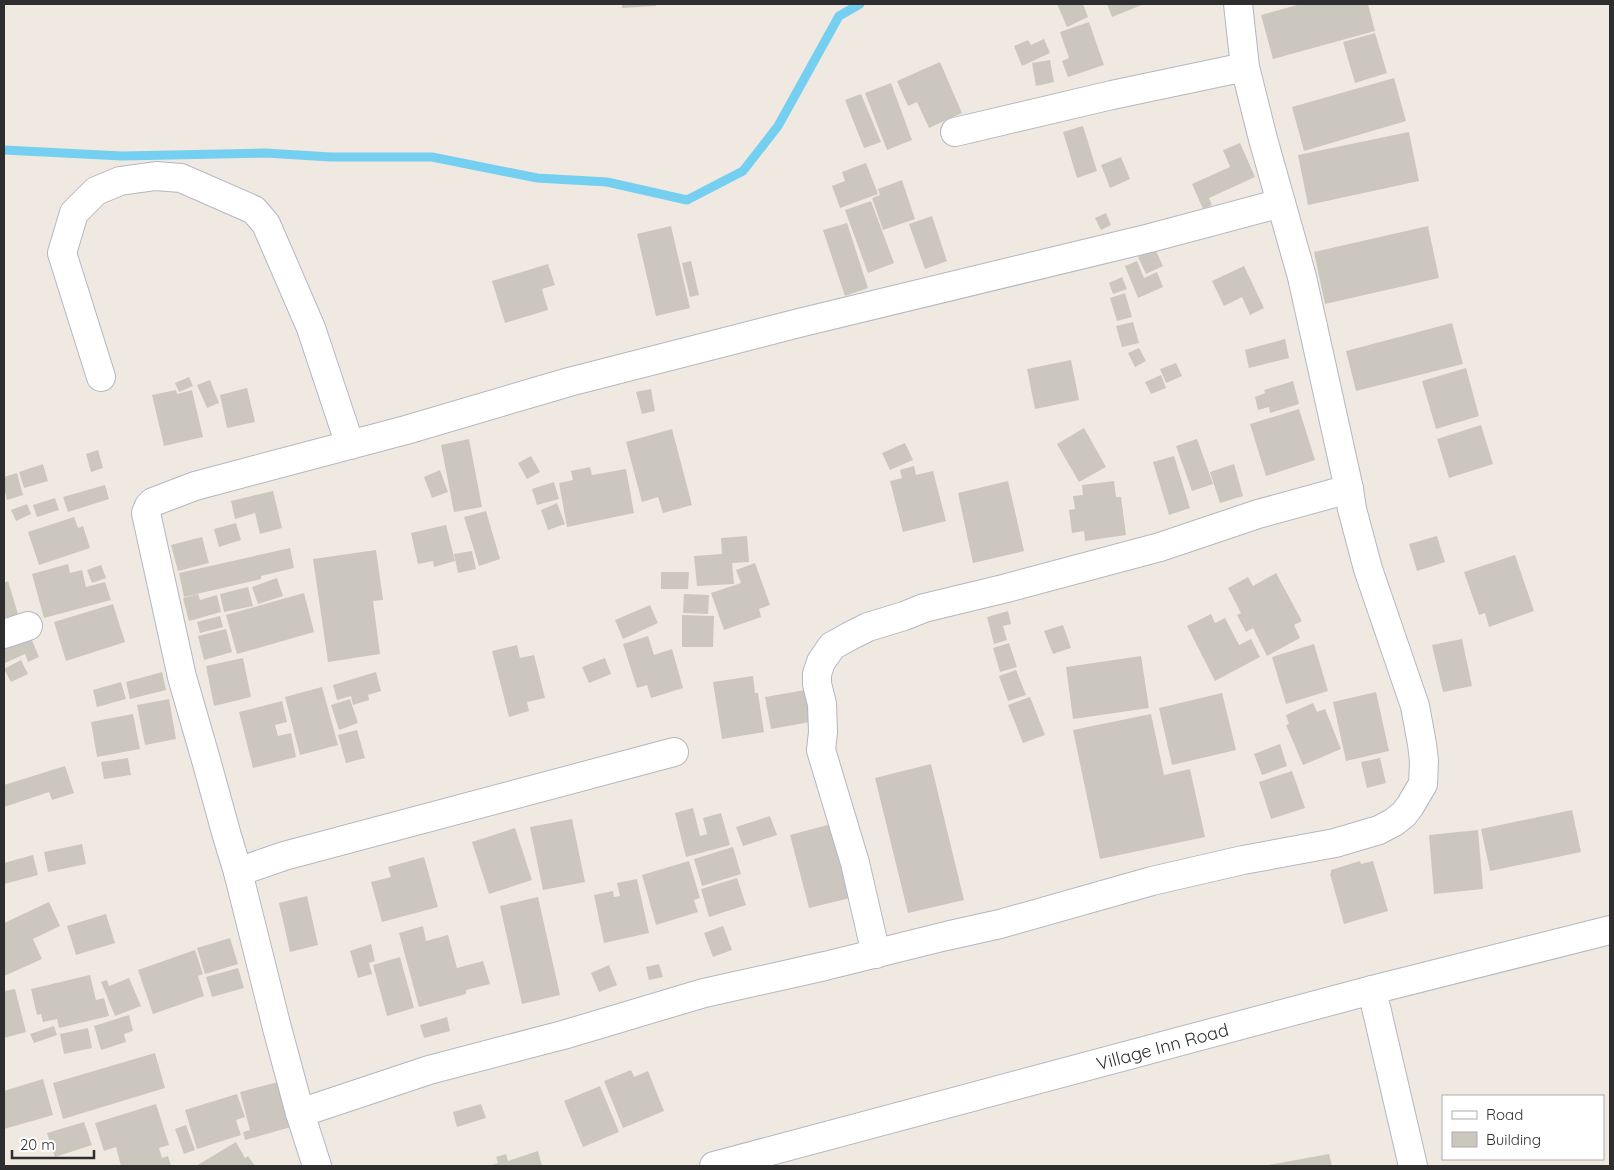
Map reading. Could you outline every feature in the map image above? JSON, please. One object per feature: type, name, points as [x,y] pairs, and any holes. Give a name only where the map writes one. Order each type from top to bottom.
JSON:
[{"type":"street","points":[[300,1113],[429,1070],[563,1035],[704,993],[1000,924],[1152,881],[1243,860],[1335,843],[1379,830],[1404,814],[1423,784],[1424,761],[1415,706],[1368,569],[1352,509],[1302,277],[1245,67],[1238,4]]},
{"type":"street","points":[[955,132],[1112,95],[1245,67]]},
{"type":"street","points":[[101,377],[62,253],[74,213],[96,191],[120,181],[156,176],[181,178],[254,210],[266,224],[311,328],[350,445]]},
{"type":"street","points":[[317,1166],[300,1113],[238,872],[182,678],[146,513],[153,502],[195,486],[406,430],[569,382],[800,323],[1141,240],[1281,203]]},
{"type":"street","points":[[876,954],[855,863],[821,750],[823,732],[822,704],[817,684],[817,674],[821,662],[832,646],[868,627],[924,608],[1160,547],[1258,514],[1349,488]]},
{"type":"street","points":[[238,872],[284,856],[674,752]]},
{"type":"street","name":"Village Inn Road","points":[[714,1166],[1372,990],[1610,930]]},
{"type":"street","points":[[1372,990],[1413,1166]]},
{"type":"building","points":[[622,4],[655,4],[656,6],[622,8]]},
{"type":"building","points":[[1057,4],[1083,4],[1088,17],[1067,27]]},
{"type":"building","points":[[1107,4],[1144,4],[1112,17]]},
{"type":"building","points":[[1301,4],[1368,4],[1375,31],[1273,59],[1261,15]]},
{"type":"building","points":[[1089,22],[1104,65],[1068,77],[1062,61],[1069,58],[1060,32]]},
{"type":"building","points":[[1375,33],[1387,73],[1355,83],[1343,42]]},
{"type":"building","points":[[1044,39],[1050,53],[1022,66],[1014,46],[1028,40],[1031,45]]},
{"type":"building","points":[[1050,60],[1054,82],[1036,86],[1032,63]]},
{"type":"building","points":[[940,62],[962,113],[929,128],[917,102],[908,106],[897,81]]},
{"type":"building","points":[[1394,78],[1406,121],[1304,151],[1292,107]]},
{"type":"building","points":[[891,83],[912,140],[887,150],[865,93]]},
{"type":"building","points":[[861,94],[881,142],[864,148],[845,100]]},
{"type":"building","points":[[1083,126],[1097,171],[1077,178],[1063,132]]},
{"type":"building","points":[[1409,132],[1419,181],[1308,205],[1298,155]]},
{"type":"building","points":[[1240,143],[1255,177],[1209,198],[1212,205],[1203,209],[1192,184],[1230,167],[1223,150]]},
{"type":"building","points":[[1121,157],[1130,179],[1110,188],[1101,165]]},
{"type":"building","points":[[866,163],[878,194],[840,208],[832,186],[845,181],[842,172]]},
{"type":"building","points":[[902,180],[915,219],[883,230],[872,198],[880,195],[878,189]]},
{"type":"building","points":[[871,201],[894,263],[868,273],[845,210]]},
{"type":"building","points":[[1106,213],[1111,225],[1101,230],[1095,218]]},
{"type":"building","points":[[932,216],[947,261],[925,269],[909,224]]},
{"type":"building","points":[[847,223],[868,288],[845,296],[823,230]]},
{"type":"building","points":[[671,226],[690,308],[656,316],[637,234]]},
{"type":"building","points":[[1428,226],[1439,278],[1325,304],[1314,252]]},
{"type":"building","points":[[1155,249],[1163,266],[1146,274],[1138,257]]},
{"type":"building","points":[[691,261],[699,295],[690,297],[682,263]]},
{"type":"building","points":[[1137,261],[1144,278],[1157,272],[1163,287],[1138,298],[1125,266]]},
{"type":"building","points":[[548,264],[555,285],[542,289],[548,310],[505,323],[492,281]]},
{"type":"building","points":[[1244,266],[1264,308],[1250,315],[1242,297],[1224,306],[1212,281]]},
{"type":"building","points":[[1122,277],[1127,289],[1113,294],[1109,283]]},
{"type":"building","points":[[1125,293],[1132,317],[1117,321],[1110,298]]},
{"type":"building","points":[[1133,322],[1139,343],[1122,347],[1116,326]]},
{"type":"building","points":[[1452,323],[1463,364],[1356,391],[1346,351]]},
{"type":"building","points":[[1285,339],[1289,358],[1249,368],[1245,350]]},
{"type":"building","points":[[1139,348],[1146,361],[1135,367],[1128,353]]},
{"type":"building","points":[[1071,360],[1079,400],[1035,409],[1027,369]]},
{"type":"building","points":[[1176,363],[1182,376],[1166,383],[1160,369]]},
{"type":"building","points":[[1466,368],[1479,416],[1436,429],[1422,381]]},
{"type":"building","points":[[1161,375],[1166,388],[1151,394],[1145,382]]},
{"type":"building","points":[[189,377],[193,386],[179,392],[175,383]]},
{"type":"building","points":[[210,380],[219,403],[207,408],[197,385]]},
{"type":"building","points":[[1293,381],[1299,404],[1270,413],[1269,407],[1258,410],[1255,397],[1265,393],[1264,390]]},
{"type":"building","points":[[247,388],[255,422],[227,428],[220,395]]},
{"type":"building","points":[[651,389],[655,411],[642,414],[636,392]]},
{"type":"building","points":[[176,390],[177,394],[192,390],[203,437],[164,446],[152,395]]},
{"type":"building","points":[[1299,409],[1315,460],[1266,476],[1250,424]]},
{"type":"building","points":[[1481,425],[1493,464],[1449,478],[1437,439]]},
{"type":"building","points":[[1084,428],[1106,467],[1079,482],[1057,444]]},
{"type":"building","points":[[672,429],[692,505],[663,513],[658,497],[642,502],[626,442]]},
{"type":"building","points":[[469,439],[482,507],[454,512],[441,445]]},
{"type":"building","points":[[1197,439],[1213,484],[1192,491],[1176,446]]},
{"type":"building","points":[[905,443],[913,460],[890,470],[882,453]]},
{"type":"building","points":[[98,450],[103,468],[91,472],[86,454]]},
{"type":"building","points":[[531,456],[540,472],[527,479],[518,463]]},
{"type":"building","points":[[1174,456],[1190,508],[1169,515],[1153,462]]},
{"type":"building","points":[[43,464],[48,481],[24,488],[19,472]]},
{"type":"building","points":[[1234,464],[1243,496],[1220,503],[1210,472]]},
{"type":"building","points":[[914,466],[916,475],[933,471],[946,521],[903,532],[890,481],[902,478],[900,470]]},
{"type":"building","points":[[590,467],[592,475],[626,469],[634,513],[567,527],[559,483],[573,480],[571,471]]},
{"type":"building","points":[[440,470],[448,492],[432,498],[424,477]]},
{"type":"building","points":[[17,473],[23,495],[7,500],[4,477]]},
{"type":"building","points":[[1008,481],[1024,551],[973,563],[958,493]]},
{"type":"building","points":[[1114,481],[1116,497],[1121,497],[1126,535],[1085,541],[1084,531],[1072,533],[1069,510],[1075,509],[1073,496],[1083,495],[1082,485]]},
{"type":"building","points":[[554,482],[559,499],[537,505],[532,489]]},
{"type":"building","points":[[105,485],[109,499],[68,512],[63,497]]},
{"type":"building","points":[[273,491],[282,528],[260,534],[255,513],[235,519],[231,501]]},
{"type":"building","points":[[55,498],[59,510],[37,517],[33,505]]},
{"type":"building","points":[[557,503],[565,524],[548,530],[541,510]]},
{"type":"building","points":[[27,504],[31,514],[16,521],[11,510]]},
{"type":"building","points":[[486,511],[500,559],[479,566],[464,517]]},
{"type":"building","points":[[74,517],[78,528],[83,526],[90,548],[39,565],[28,532]]},
{"type":"building","points":[[236,523],[241,540],[219,547],[214,529]]},
{"type":"building","points":[[446,525],[455,561],[434,567],[433,561],[418,564],[411,533]]},
{"type":"building","points":[[747,536],[749,562],[732,563],[734,584],[697,586],[694,556],[722,554],[721,538]]},
{"type":"building","points":[[1437,536],[1445,562],[1417,571],[1409,544]]},
{"type":"building","points":[[202,537],[209,563],[178,571],[171,545]]},
{"type":"building","points":[[290,548],[294,568],[261,576],[261,579],[184,597],[179,573]]},
{"type":"building","points":[[376,550],[383,600],[373,601],[380,654],[328,662],[313,559]]},
{"type":"building","points":[[472,551],[476,569],[458,573],[454,554]]},
{"type":"building","points":[[1515,555],[1534,611],[1489,627],[1485,613],[1479,615],[1464,572]]},
{"type":"building","points":[[755,563],[770,605],[759,609],[761,617],[724,630],[711,593],[741,583],[736,570]]},
{"type":"building","points":[[68,564],[70,573],[82,570],[86,587],[105,582],[111,600],[44,618],[32,574]]},
{"type":"building","points":[[101,565],[106,578],[92,583],[87,570]]},
{"type":"building","points":[[661,572],[689,572],[688,589],[661,589]]},
{"type":"building","points":[[1276,573],[1302,621],[1294,625],[1300,638],[1267,656],[1253,628],[1246,632],[1237,615],[1241,613],[1228,588],[1248,577],[1253,586]]},
{"type":"building","points":[[277,578],[283,596],[258,604],[252,587]]},
{"type":"building","points":[[8,581],[21,624],[4,630],[4,583]]},
{"type":"building","points":[[248,587],[253,606],[224,612],[220,594]]},
{"type":"building","points":[[304,593],[314,632],[237,654],[226,615]]},
{"type":"building","points":[[198,594],[200,600],[217,595],[221,612],[189,621],[183,598]]},
{"type":"building","points":[[684,594],[709,595],[708,614],[683,613]]},
{"type":"building","points":[[113,604],[125,642],[66,661],[54,622]]},
{"type":"building","points":[[650,605],[658,623],[623,639],[615,620]]},
{"type":"building","points":[[1008,611],[1011,624],[1003,626],[1007,640],[994,644],[987,617]]},
{"type":"building","points":[[1211,614],[1215,623],[1225,618],[1239,645],[1251,639],[1260,657],[1215,681],[1187,626]]},
{"type":"building","points":[[682,615],[714,616],[713,647],[682,647]]},
{"type":"building","points":[[220,616],[223,627],[200,633],[197,622]]},
{"type":"building","points":[[1063,625],[1071,648],[1053,654],[1044,631]]},
{"type":"building","points":[[226,629],[232,652],[204,660],[198,636]]},
{"type":"building","points":[[29,633],[39,657],[28,662],[25,654],[5,663],[4,645]]},
{"type":"building","points":[[648,636],[654,655],[672,649],[683,688],[651,698],[647,685],[637,688],[623,644]]},
{"type":"building","points":[[1462,639],[1472,686],[1443,692],[1432,645]]},
{"type":"building","points":[[1009,643],[1017,667],[1000,672],[993,648]]},
{"type":"building","points":[[1314,644],[1328,691],[1286,704],[1272,657]]},
{"type":"building","points":[[517,645],[520,658],[534,655],[545,698],[527,702],[529,711],[509,717],[492,651]]},
{"type":"building","points":[[1141,656],[1149,708],[1073,719],[1066,667]]},
{"type":"building","points":[[243,658],[251,697],[214,706],[206,666]]},
{"type":"building","points":[[605,658],[611,674],[589,683],[582,667]]},
{"type":"building","points":[[21,660],[28,674],[11,682],[4,669]]},
{"type":"building","points":[[1016,670],[1026,695],[1008,701],[999,676]]},
{"type":"building","points":[[162,672],[166,690],[130,699],[126,682]]},
{"type":"building","points":[[376,672],[381,691],[368,695],[369,700],[353,705],[351,696],[337,700],[333,685]]},
{"type":"building","points":[[753,676],[755,693],[758,693],[764,732],[722,739],[713,682]]},
{"type":"building","points":[[121,682],[126,699],[97,707],[93,690]]},
{"type":"building","points":[[322,687],[338,745],[300,755],[285,697]]},
{"type":"building","points":[[811,689],[816,721],[771,729],[765,697]]},
{"type":"building","points":[[1376,692],[1389,751],[1346,761],[1333,702]]},
{"type":"building","points":[[1222,693],[1236,750],[1172,765],[1159,708]]},
{"type":"building","points":[[1030,697],[1045,735],[1023,743],[1008,705]]},
{"type":"building","points":[[169,699],[176,739],[145,745],[137,705]]},
{"type":"building","points":[[350,699],[358,723],[339,730],[331,705]]},
{"type":"building","points":[[282,701],[287,722],[275,725],[278,736],[291,733],[296,757],[253,768],[239,712]]},
{"type":"building","points":[[1313,703],[1317,712],[1325,709],[1341,749],[1303,765],[1286,725],[1289,724],[1286,715]]},
{"type":"building","points":[[133,714],[140,749],[97,757],[91,722]]},
{"type":"building","points":[[1151,714],[1164,775],[1190,769],[1205,837],[1100,859],[1073,730]]},
{"type":"building","points":[[357,730],[365,758],[346,763],[338,735]]},
{"type":"building","points":[[1280,744],[1287,766],[1262,775],[1254,754]]},
{"type":"building","points":[[128,758],[131,775],[104,779],[101,762]]},
{"type":"building","points":[[1380,758],[1386,783],[1367,788],[1361,762]]},
{"type":"building","points":[[931,764],[964,900],[908,913],[875,778]]},
{"type":"building","points":[[65,766],[74,793],[52,800],[49,792],[4,807],[4,785]]},
{"type":"building","points":[[1292,771],[1305,808],[1271,819],[1259,782]]},
{"type":"building","points":[[693,808],[700,836],[707,834],[703,818],[721,813],[730,845],[686,857],[675,813]]},
{"type":"building","points":[[1572,810],[1581,852],[1490,871],[1481,829]]},
{"type":"building","points":[[770,816],[777,835],[743,846],[736,827]]},
{"type":"building","points":[[572,819],[585,882],[543,890],[530,827]]},
{"type":"building","points":[[831,824],[850,898],[809,908],[790,835]]},
{"type":"building","points":[[515,828],[532,880],[489,894],[472,842]]},
{"type":"building","points":[[1478,830],[1483,889],[1434,894],[1429,835]]},
{"type":"building","points":[[82,844],[86,864],[48,872],[44,852]]},
{"type":"building","points":[[733,847],[741,874],[702,886],[694,859]]},
{"type":"building","points":[[33,855],[38,875],[4,884],[4,863]]},
{"type":"building","points":[[424,857],[438,907],[382,922],[371,882],[391,877],[388,867]]},
{"type":"building","points":[[689,861],[700,898],[694,900],[698,912],[656,925],[642,875]]},
{"type":"building","points":[[1360,861],[1361,864],[1373,861],[1388,911],[1344,924],[1330,874],[1331,870]]},
{"type":"building","points":[[737,878],[746,905],[709,917],[701,889]]},
{"type":"building","points":[[637,879],[649,933],[604,943],[594,895],[613,891],[614,897],[620,896],[617,883]]},
{"type":"building","points":[[307,896],[318,945],[290,952],[279,903]]},
{"type":"building","points":[[538,897],[560,995],[522,1004],[500,906]]},
{"type":"building","points":[[49,902],[60,926],[33,939],[42,959],[4,976],[4,923]]},
{"type":"building","points":[[106,914],[115,943],[76,955],[67,926]]},
{"type":"building","points":[[423,926],[426,941],[448,935],[457,968],[483,961],[490,984],[466,990],[466,994],[419,1007],[399,933]]},
{"type":"building","points":[[723,926],[732,950],[713,957],[704,933]]},
{"type":"building","points":[[230,938],[238,964],[205,974],[197,948]]},
{"type":"building","points":[[371,944],[375,961],[369,963],[372,974],[358,978],[350,951]]},
{"type":"building","points":[[195,950],[203,974],[198,976],[204,996],[153,1014],[138,970]]},
{"type":"building","points":[[400,957],[414,1008],[387,1016],[373,965]]},
{"type":"building","points":[[659,964],[663,977],[649,980],[646,967]]},
{"type":"building","points":[[609,965],[617,985],[599,992],[591,973]]},
{"type":"building","points":[[238,968],[244,988],[212,997],[206,977]]},
{"type":"building","points":[[90,975],[96,1000],[104,998],[109,1016],[59,1028],[57,1019],[43,1022],[41,1014],[37,1015],[31,989]]},
{"type":"building","points":[[129,978],[141,1006],[115,1016],[101,982],[107,980],[109,986]]},
{"type":"building","points":[[15,989],[26,1032],[4,1038],[4,991]]},
{"type":"building","points":[[129,1015],[133,1031],[124,1034],[126,1042],[101,1050],[94,1026]]},
{"type":"building","points":[[447,1017],[450,1031],[424,1038],[420,1025]]},
{"type":"building","points":[[54,1026],[57,1035],[34,1043],[30,1034]]},
{"type":"building","points":[[88,1028],[92,1048],[64,1054],[60,1034]]},
{"type":"building","points":[[155,1053],[165,1088],[63,1119],[53,1083]]},
{"type":"building","points":[[631,1070],[634,1077],[648,1071],[664,1111],[623,1128],[604,1081]]},
{"type":"building","points":[[43,1079],[53,1115],[4,1129],[4,1091]]},
{"type":"building","points":[[278,1082],[291,1127],[245,1140],[243,1132],[250,1130],[240,1092]]},
{"type":"building","points":[[600,1086],[619,1132],[583,1147],[564,1101]]},
{"type":"building","points":[[237,1094],[245,1117],[236,1120],[241,1135],[197,1149],[185,1110]]},
{"type":"building","points":[[156,1104],[169,1145],[159,1148],[162,1158],[168,1156],[171,1166],[121,1166],[116,1147],[104,1151],[95,1123]]},
{"type":"building","points":[[481,1104],[486,1118],[457,1127],[453,1112]]},
{"type":"building","points":[[84,1122],[92,1145],[55,1157],[47,1133]]},
{"type":"building","points":[[186,1125],[195,1150],[184,1154],[175,1129]]},
{"type":"building","points":[[236,1142],[245,1158],[248,1156],[255,1166],[196,1166]]},
{"type":"building","points":[[538,1151],[542,1166],[489,1166],[498,1163],[496,1157],[506,1154],[508,1161]]},
{"type":"building","points":[[1329,1154],[1332,1166],[1268,1166],[1268,1165]]},
{"type":"waterway","points":[[4,150],[122,156],[265,153],[331,157],[432,157],[537,178],[607,182],[687,200],[743,171],[778,126],[839,16],[860,4]]}]
